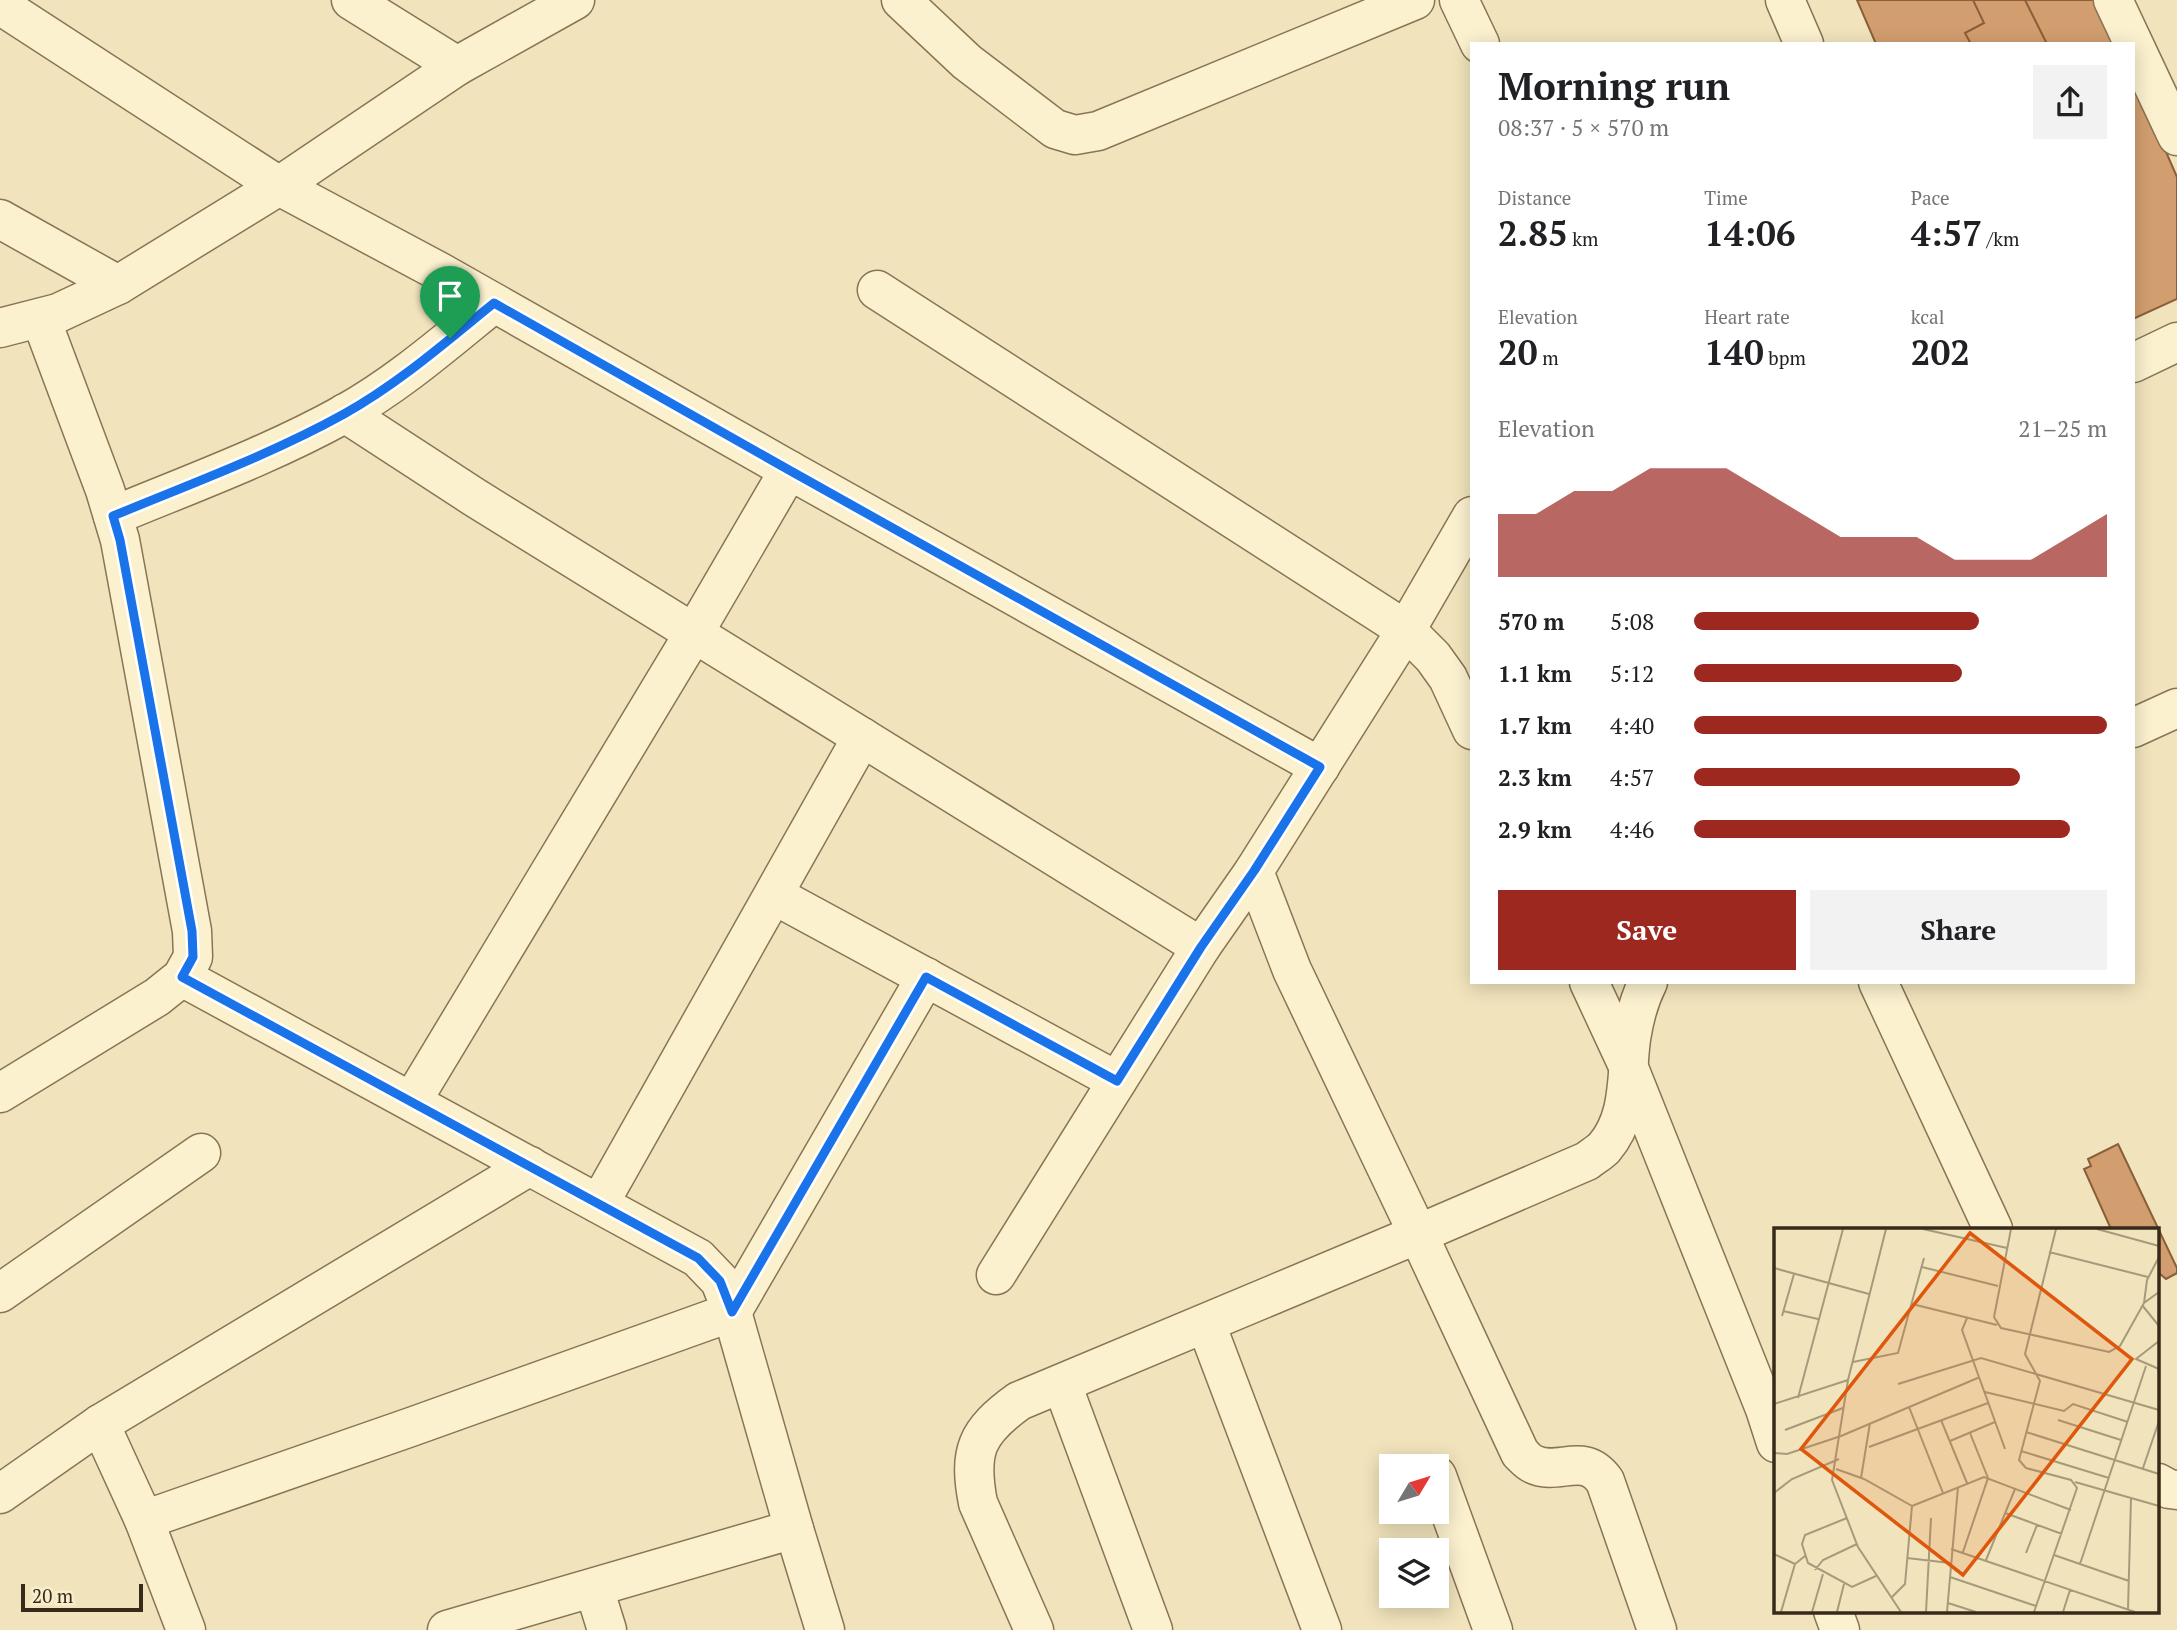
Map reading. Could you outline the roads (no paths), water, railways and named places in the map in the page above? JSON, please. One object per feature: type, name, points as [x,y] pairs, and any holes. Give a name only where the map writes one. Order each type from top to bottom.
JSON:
[{"type":"street","points":[[351,0],[457,66]]},
{"type":"street","points":[[0,328],[58,313],[118,285],[279,186],[457,66],[575,0]]},
{"type":"street","points":[[901,0],[967,62],[1055,129],[1075,135],[1098,131],[1415,0]]},
{"type":"street","points":[[1459,0],[1479,42]]},
{"type":"street","points":[[1784,0],[1803,42]]},
{"type":"street","points":[[2113,0],[2133,42]]},
{"type":"street","points":[[0,5],[279,186],[494,303],[1320,767]]},
{"type":"street","points":[[2135,47],[2177,136]]},
{"type":"street","points":[[0,219],[118,285]]},
{"type":"street","points":[[877,290],[1406,630],[1433,657],[1448,678],[1470,726]]},
{"type":"street","points":[[113,516],[285,444],[345,414],[407,373],[494,303]]},
{"type":"street","points":[[0,1093],[157,997],[182,977],[193,957],[192,931],[120,540],[41,319]]},
{"type":"street","points":[[2135,362],[2177,342]]},
{"type":"street","points":[[345,414],[474,497],[1201,947]]},
{"type":"street","points":[[411,1101],[694,633],[789,470]]},
{"type":"street","points":[[996,1275],[1201,947],[1254,871],[1406,630],[1470,519]]},
{"type":"street","points":[[2135,727],[2177,708]]},
{"type":"street","points":[[599,1204],[862,737]]},
{"type":"street","points":[[1254,871],[1292,970],[1520,1454],[1531,1464],[1543,1467],[1582,1465],[1597,1469],[1605,1481],[1657,1630]]},
{"type":"street","points":[[774,895],[1117,1081]]},
{"type":"street","points":[[182,977],[698,1258],[720,1281],[732,1312],[825,1630]]},
{"type":"street","points":[[144,1520],[732,1312],[926,977]]},
{"type":"street","points":[[1590,984],[1629,1068],[1774,1437]]},
{"type":"street","points":[[1034,1630],[978,1503],[974,1481],[974,1460],[983,1433],[997,1418],[1019,1401],[1587,1161],[1604,1148],[1619,1124],[1627,1096],[1631,1040],[1640,998],[1647,984]]},
{"type":"street","points":[[1879,984],[1993,1228]]},
{"type":"street","points":[[0,1293],[201,1153]]},
{"type":"street","points":[[4,1482],[530,1166]]},
{"type":"street","points":[[1206,1324],[1322,1630]]},
{"type":"street","points":[[1062,1384],[1153,1630]]},
{"type":"street","points":[[100,1424],[144,1520],[186,1630]]},
{"type":"street","points":[[2160,1484],[2177,1490]]},
{"type":"street","points":[[1449,1510],[1493,1630]]},
{"type":"street","points":[[447,1630],[793,1528]]},
{"type":"street","points":[[594,1588],[607,1630]]},
{"type":"street","points":[[1833,1612],[1840,1630]]}]
